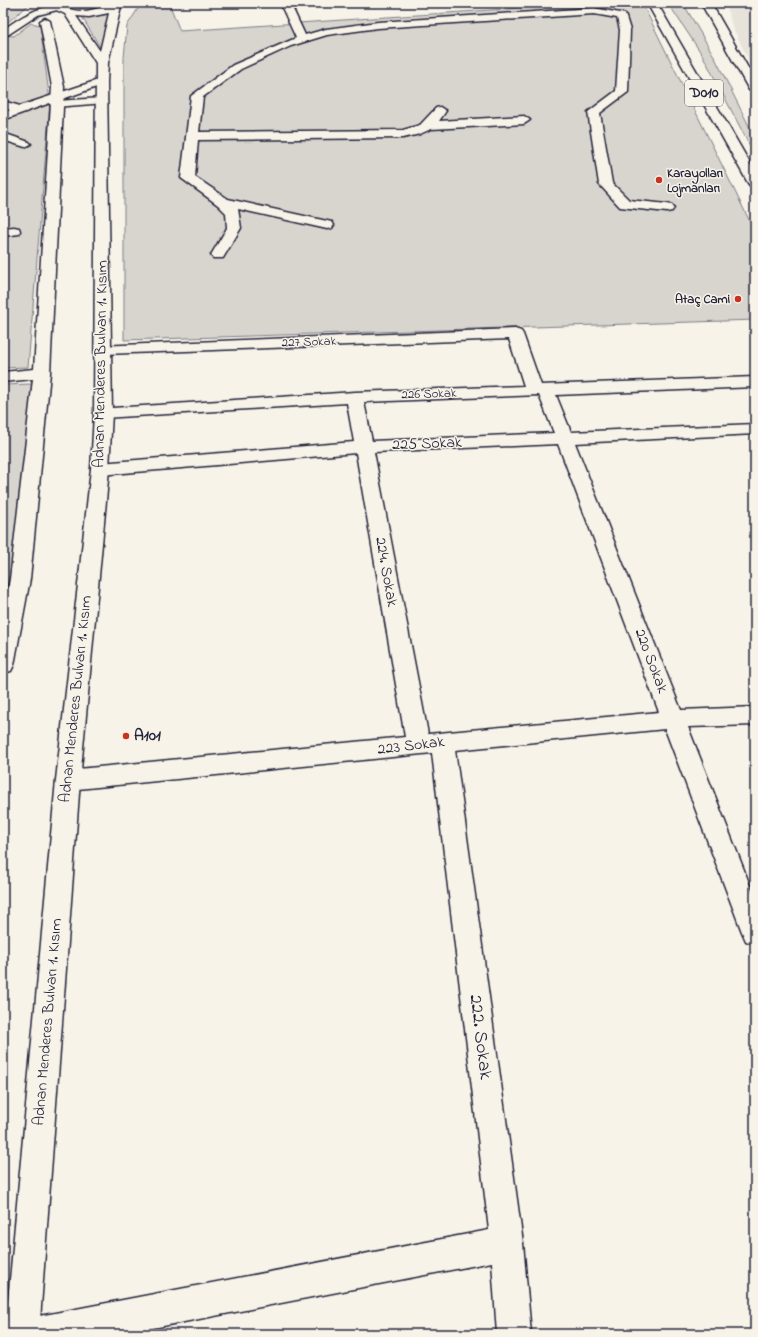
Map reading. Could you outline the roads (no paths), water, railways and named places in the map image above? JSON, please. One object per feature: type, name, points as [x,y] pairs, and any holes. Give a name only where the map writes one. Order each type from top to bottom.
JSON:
[{"type":"main road","points":[[285,3],[301,38]]},
{"type":"main road","name":"D010","points":[[652,3],[755,183]]},
{"type":"main road","name":"D010","points":[[706,3],[755,90]]},
{"type":"main road","points":[[61,7],[95,12],[117,4]]},
{"type":"main road","name":"Adnan Menderes Bulvarı 1. Kısım","points":[[22,1334],[68,780],[100,469],[104,349],[101,82],[117,4]]},
{"type":"main road","points":[[61,7],[101,82]]},
{"type":"main road","points":[[218,255],[234,228],[233,212],[223,202],[188,178],[197,96],[237,67],[301,38],[326,32],[378,24],[594,11],[621,16],[625,30],[622,92],[594,112],[606,184],[625,204],[668,208]]},
{"type":"main road","points":[[3,665],[12,580],[42,373],[58,87],[45,21]]},
{"type":"main road","points":[[193,136],[403,134],[422,130],[430,125],[440,111]]},
{"type":"main road","points":[[430,125],[524,120]]},
{"type":"main road","points":[[223,202],[326,225]]},
{"type":"main road","name":"227 Sokak","points":[[104,349],[515,334]]},
{"type":"main road","name":"220 Sokak","points":[[515,334],[540,390],[565,438],[755,932]]},
{"type":"main road","points":[[3,377],[42,373]]},
{"type":"main road","name":"226 Sokak","points":[[103,413],[355,397],[755,382]]},
{"type":"main road","name":"224. Sokak","points":[[355,397],[364,447],[430,744]]},
{"type":"main road","name":"225 Sokak","points":[[100,469],[364,447],[755,428]]},
{"type":"main road","name":"223 Sokak","points":[[68,780],[674,719],[755,716]]},
{"type":"main road","name":"222. Sokak","points":[[430,744],[507,1243],[514,1334]]},
{"type":"main road","points":[[34,1334],[507,1243]]},
{"type":"lane","points":[[3,35],[20,22],[42,9],[61,7]]},
{"type":"lane","points":[[3,117],[33,105],[57,100],[101,82]]},
{"type":"lane","points":[[57,100],[101,82]]},
{"type":"lane","points":[[3,104],[20,110]]},
{"type":"lane","points":[[3,136],[25,144]]},
{"type":"place","name":"Karayolları Lojmanları","points":[[659,180]]},
{"type":"place","name":"Ataç Cami","points":[[738,299]]},
{"type":"place","name":"A101","points":[[126,736]]}]
